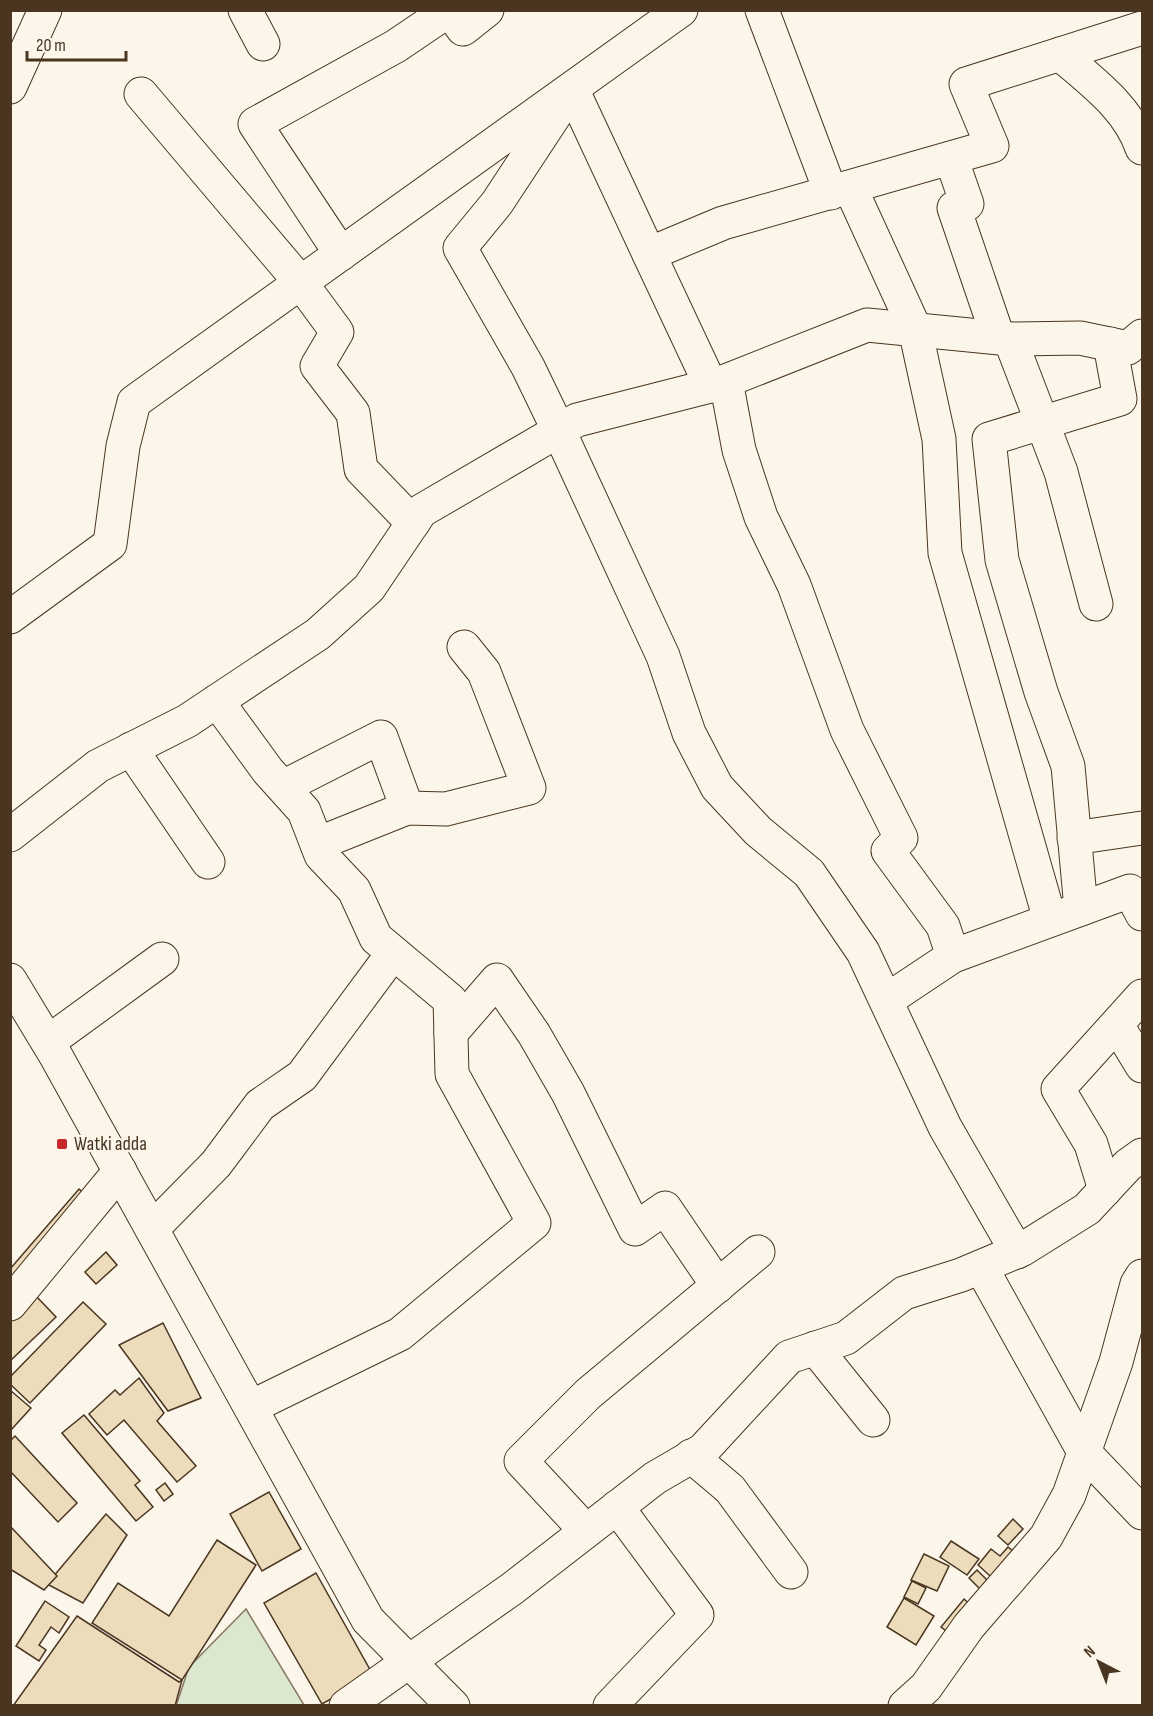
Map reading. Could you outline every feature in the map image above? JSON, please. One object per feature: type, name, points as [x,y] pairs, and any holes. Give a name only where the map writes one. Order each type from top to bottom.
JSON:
[{"type":"street","points":[[10,87],[17,56],[45,10]]},
{"type":"street","points":[[245,10],[262,44]]},
{"type":"street","points":[[341,254],[255,124],[396,46],[449,10],[463,29],[488,10]]},
{"type":"street","points":[[10,617],[110,544],[123,446],[134,402],[681,10]]},
{"type":"street","points":[[762,10],[841,190],[915,329],[939,439],[945,553],[1050,920]]},
{"type":"street","points":[[649,254],[723,223],[992,146],[966,84],[1143,28]]},
{"type":"street","points":[[1060,54],[1118,105],[1138,135],[1143,148]]},
{"type":"street","points":[[572,89],[649,254],[718,383],[761,517],[794,585],[847,730],[901,838],[888,851],[942,926],[953,956]]},
{"type":"street","points":[[572,89],[497,203],[460,248],[528,367],[559,431],[663,656],[689,733],[717,787],[758,831],[809,873],[863,951],[945,1127],[1017,1252]]},
{"type":"street","points":[[141,94],[301,283],[337,332],[317,366],[353,413],[361,470],[413,523]]},
{"type":"street","points":[[951,158],[967,204],[954,208],[1004,338],[1043,424],[1061,471],[1096,604]]},
{"type":"street","points":[[10,835],[98,766],[187,721],[318,634],[369,588],[421,511],[577,420],[718,383],[867,325],[1004,338],[1080,338],[1128,348],[1143,336]]},
{"type":"street","points":[[1081,909],[1068,766],[1041,692],[1002,560],[989,439],[1120,399],[1110,344]]},
{"type":"street","points":[[317,844],[407,808],[446,809],[529,788],[484,672],[464,647]]},
{"type":"street","points":[[217,701],[304,811],[321,855],[354,890],[376,938],[450,1000],[453,1074],[534,1223],[400,1334],[251,1407]]},
{"type":"street","points":[[283,787],[381,737],[407,808]]},
{"type":"street","points":[[132,749],[208,862]]},
{"type":"street","points":[[1074,838],[1143,828]]},
{"type":"street","points":[[887,1000],[953,956],[1130,891],[1143,914]]},
{"type":"street","points":[[152,1229],[216,1164],[260,1105],[302,1076],[393,953]]},
{"type":"street","points":[[48,1042],[162,959]]},
{"type":"street","points":[[10,980],[48,1042],[368,1620],[453,1706]]},
{"type":"street","points":[[451,1033],[497,980],[534,1034],[568,1093],[635,1229],[665,1208],[718,1286]]},
{"type":"street","points":[[1105,1190],[1091,1144],[1058,1089],[1143,996]]},
{"type":"street","points":[[1118,1025],[1143,1066]]},
{"type":"street","points":[[346,1706],[513,1588],[655,1478],[703,1450],[789,1357],[846,1338],[904,1293],[981,1267],[1017,1252],[1087,1209],[1128,1165],[1143,1155]]},
{"type":"street","points":[[10,1304],[120,1171]]},
{"type":"street","points":[[586,1531],[521,1461],[588,1394],[758,1252]]},
{"type":"street","points":[[981,1267],[1084,1452],[1143,1513]]},
{"type":"street","points":[[905,1706],[926,1687],[969,1626],[1046,1537],[1069,1495],[1116,1362],[1137,1284],[1143,1276]]},
{"type":"street","points":[[815,1348],[873,1419]]},
{"type":"street","points":[[691,1456],[730,1489],[791,1572]]},
{"type":"street","points":[[610,1706],[696,1615],[617,1507]]},
{"type":"green space","points":[[246,1609],[304,1705],[176,1706],[189,1667]]},
{"type":"building","points":[[79,1189],[95,1203],[10,1302],[10,1269]]},
{"type":"building","points":[[106,1252],[117,1265],[96,1284],[85,1272]]},
{"type":"building","points":[[37,1297],[56,1317],[10,1361],[10,1322]]},
{"type":"building","points":[[83,1302],[106,1324],[30,1403],[10,1384],[10,1377]]},
{"type":"building","points":[[163,1323],[201,1398],[168,1411],[119,1345]]},
{"type":"building","points":[[139,1378],[164,1413],[157,1421],[196,1466],[177,1482],[124,1420],[107,1435],[89,1414],[115,1390],[120,1395]]},
{"type":"building","points":[[10,1390],[31,1408],[10,1431]]},
{"type":"building","points":[[84,1415],[140,1481],[135,1485],[153,1507],[136,1521],[62,1433]]},
{"type":"building","points":[[15,1436],[77,1503],[58,1522],[10,1471],[10,1441]]},
{"type":"building","points":[[165,1483],[173,1494],[164,1501],[156,1490]]},
{"type":"building","points":[[269,1492],[301,1549],[262,1571],[230,1514]]},
{"type":"building","points":[[106,1514],[127,1535],[83,1603],[47,1584]]},
{"type":"building","points":[[1013,1519],[1023,1529],[1008,1545],[998,1536]]},
{"type":"building","points":[[10,1526],[57,1576],[44,1590],[10,1569]]},
{"type":"building","points":[[217,1540],[256,1565],[182,1680],[92,1623],[118,1583],[169,1616]]},
{"type":"building","points":[[951,1541],[979,1559],[967,1575],[940,1557]]},
{"type":"building","points":[[1008,1547],[1023,1559],[1000,1585],[978,1565],[991,1549],[1000,1556]]},
{"type":"building","points":[[924,1554],[949,1566],[937,1591],[911,1580]]},
{"type":"building","points":[[977,1570],[994,1587],[986,1595],[969,1578]]},
{"type":"building","points":[[316,1573],[373,1675],[322,1704],[264,1603]]},
{"type":"building","points":[[912,1581],[926,1588],[918,1604],[904,1597]]},
{"type":"building","points":[[904,1598],[934,1616],[916,1645],[887,1627]]},
{"type":"building","points":[[964,1599],[974,1608],[952,1635],[941,1627]]},
{"type":"building","points":[[45,1601],[69,1617],[59,1633],[51,1627],[39,1645],[46,1650],[39,1661],[16,1646]]},
{"type":"building","points":[[77,1616],[179,1682],[182,1680],[175,1706],[13,1706]]},
{"type":"place","name":"Watki adda","points":[[62,1144]]}]
